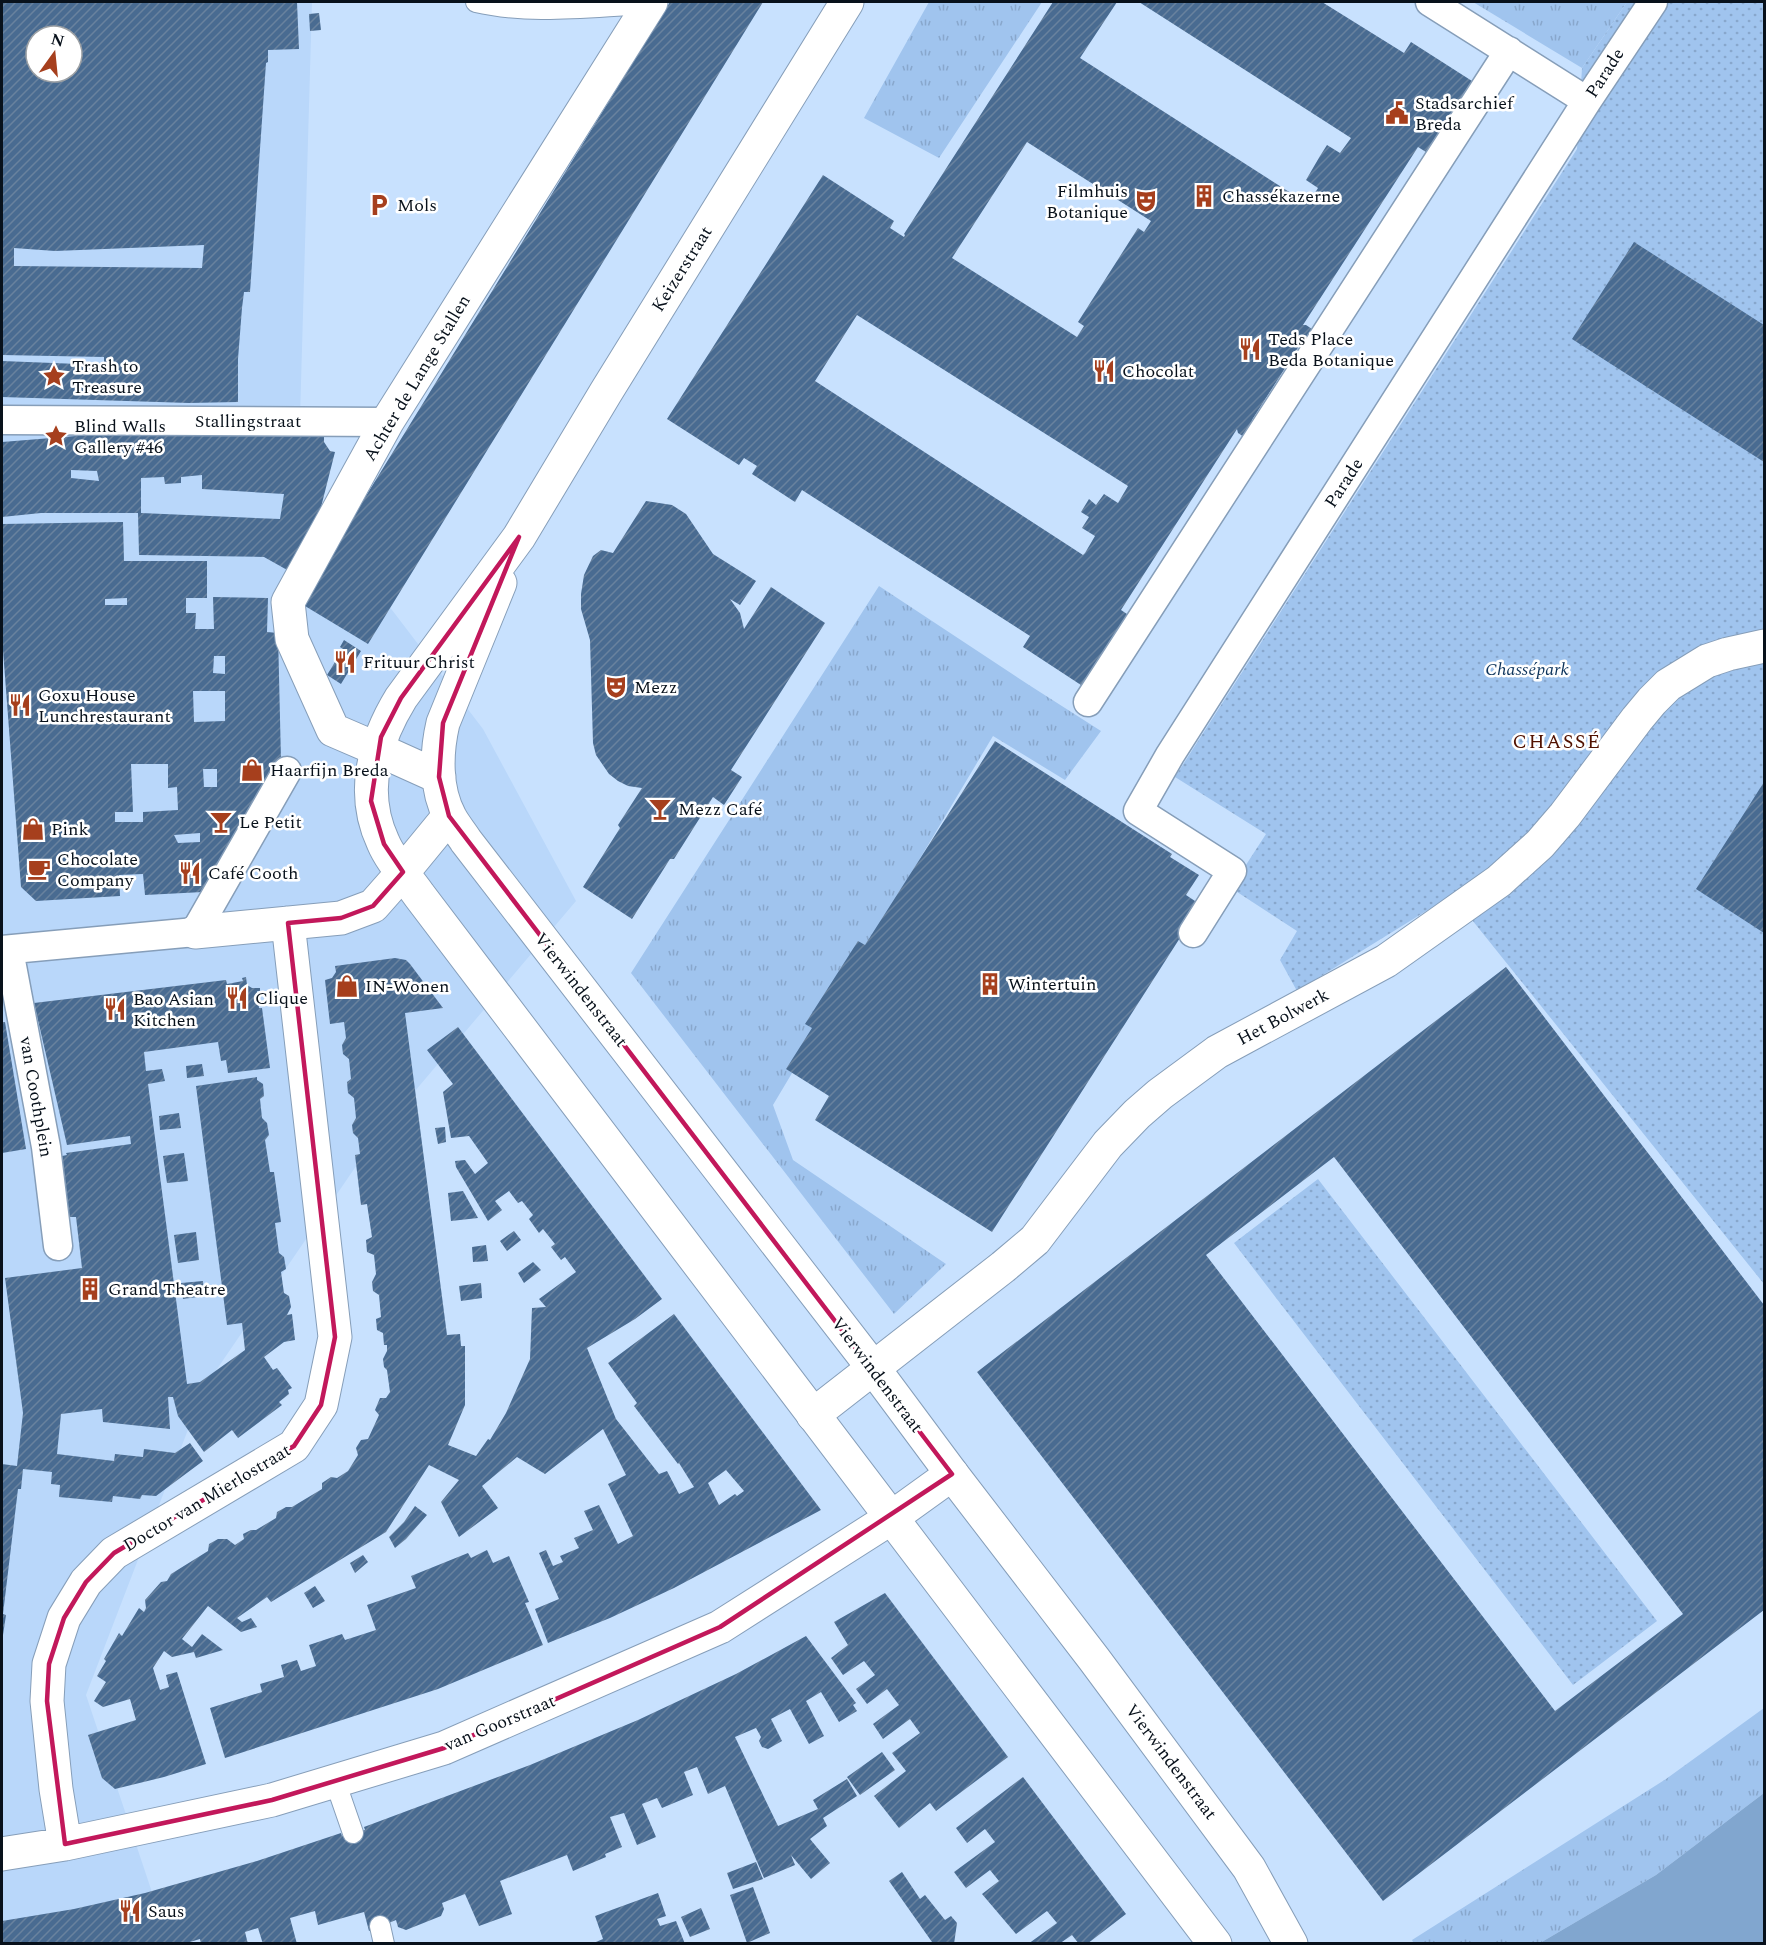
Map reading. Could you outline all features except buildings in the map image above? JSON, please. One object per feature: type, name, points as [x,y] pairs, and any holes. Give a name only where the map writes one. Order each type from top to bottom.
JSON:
[{"type":"street","name":"Keizerstraat","points":[[374,764],[389,717],[519,537],[847,2]]},
{"type":"street","points":[[1430,2],[1587,101]]},
{"type":"street","name":"Parade","points":[[1193,933],[1232,871],[1138,811],[1170,755],[1587,101],[1653,2]]},
{"type":"street","name":"Achter de Lange Stallen","points":[[374,764],[333,730],[292,639],[288,602],[387,422],[650,3]]},
{"type":"street","points":[[1088,702],[1509,51]]},
{"type":"street","name":"Stallingstraat","points":[[2,420],[387,422]]},
{"type":"street","name":"Keizerstraat","points":[[439,777],[439,745],[443,723],[519,537]]},
{"type":"street","name":"Het Bolwerk","points":[[813,1415],[1004,1267],[1035,1240],[1108,1144],[1160,1094],[1217,1052],[1386,961],[1499,881],[1540,844],[1565,815],[1637,719],[1668,685],[1707,661],[1764,646]]},
{"type":"street","points":[[439,777],[374,764],[371,801],[375,823],[384,844],[813,1415],[1215,1944]]},
{"type":"street","points":[[195,932],[287,771]]},
{"type":"street","name":"Vierwindenstraat","points":[[439,777],[450,816],[466,841],[874,1369],[951,1474],[1094,1659],[1250,1868],[1291,1944]]},
{"type":"street","points":[[403,872],[450,816]]},
{"type":"street","name":"van Coothplein","points":[[58,1246],[46,1147],[5,950],[341,918],[373,906],[403,872]]},
{"type":"street","name":"Doctor van Mierlostraat","points":[[65,1844],[56,1789],[47,1701],[49,1664],[64,1618],[86,1582],[114,1553],[294,1446],[321,1405],[335,1337],[288,923]]},
{"type":"street","name":"van Goorstraat","points":[[2,1854],[65,1844],[272,1800],[444,1748],[720,1627],[891,1518],[951,1474]]},
{"type":"lane","points":[[476,2],[498,7],[557,8],[650,3]]},
{"type":"lane","points":[[335,1781],[353,1833]]},
{"type":"highlighted area","points":[[519,537],[443,723],[439,777],[449,816],[952,1474],[720,1627],[444,1748],[272,1800],[65,1844],[47,1701],[49,1664],[64,1618],[86,1582],[114,1553],[294,1446],[321,1405],[335,1337],[288,923],[341,918],[373,906],[403,872],[384,844],[371,801],[381,737],[401,698]]},
{"type":"shaded area","points":[[2,2],[312,2],[298,487],[483,729],[576,901],[376,1137],[204,1388],[86,1695],[169,1943],[2,1944]]},
{"type":"shaded area","points":[[1764,1793],[1764,1943],[1540,1943],[1656,1875]]},
{"type":"green space","points":[[929,2],[1042,2],[939,158],[864,118]]},
{"type":"green space","points":[[1473,2],[1627,2],[1582,68]]},
{"type":"green space","name":"Chassépark","points":[[1627,2],[1764,2],[1764,1284],[1452,895],[1297,991],[1280,960],[1297,931],[1231,888],[1266,834],[1175,777],[1577,149],[1582,68]]},
{"type":"green space","points":[[879,586],[1101,731],[1065,780],[993,736],[773,1105],[793,1160],[946,1264],[894,1314],[631,973]]},
{"type":"green space","points":[[1318,1179],[1657,1621],[1573,1685],[1234,1243]]},
{"type":"green space","points":[[1764,1708],[1764,1793],[1656,1875],[1540,1943],[1414,1944],[1412,1940],[1666,1779]]},
{"type":"place","name":"Stadsarchief Breda","points":[[1397,113]]},
{"type":"place","name":"Chassékazerne","points":[[1204,196]]},
{"type":"place","name":"Filmhuis Botanique","points":[[1146,201]]},
{"type":"place","name":"Mols","points":[[379,205]]},
{"type":"place","name":"Teds Place Beda Botanique","points":[[1250,349]]},
{"type":"place","name":"Chocolat","points":[[1104,371]]},
{"type":"place","name":"Trash to Treasure","points":[[54,376]]},
{"type":"place","name":"Blind Walls Gallery #46","points":[[56,436]]},
{"type":"place","name":"Frituur Christ","points":[[345,662]]},
{"type":"place","name":"Mezz","points":[[616,687]]},
{"type":"place","name":"Goxu House Lunchrestaurant","points":[[20,705]]},
{"type":"place","name":"Haarfijn Breda","points":[[252,770]]},
{"type":"place","name":"Mezz Café","points":[[660,809]]},
{"type":"place","name":"Le Petit","points":[[221,822]]},
{"type":"place","name":"Pink","points":[[33,829]]},
{"type":"place","name":"Chocolate Company","points":[[39,869]]},
{"type":"place","name":"Café Cooth","points":[[190,873]]},
{"type":"place","name":"Wintertuin","points":[[990,984]]},
{"type":"place","name":"IN-Wonen","points":[[347,986]]},
{"type":"place","name":"Clique","points":[[237,998]]},
{"type":"place","name":"Bao Asian Kitchen","points":[[115,1009]]},
{"type":"place","name":"Grand Theatre","points":[[90,1289]]},
{"type":"place","name":"Saus","points":[[130,1911]]},
{"type":"district","name":"CHASSÉ","points":[[1557,742]]}]
